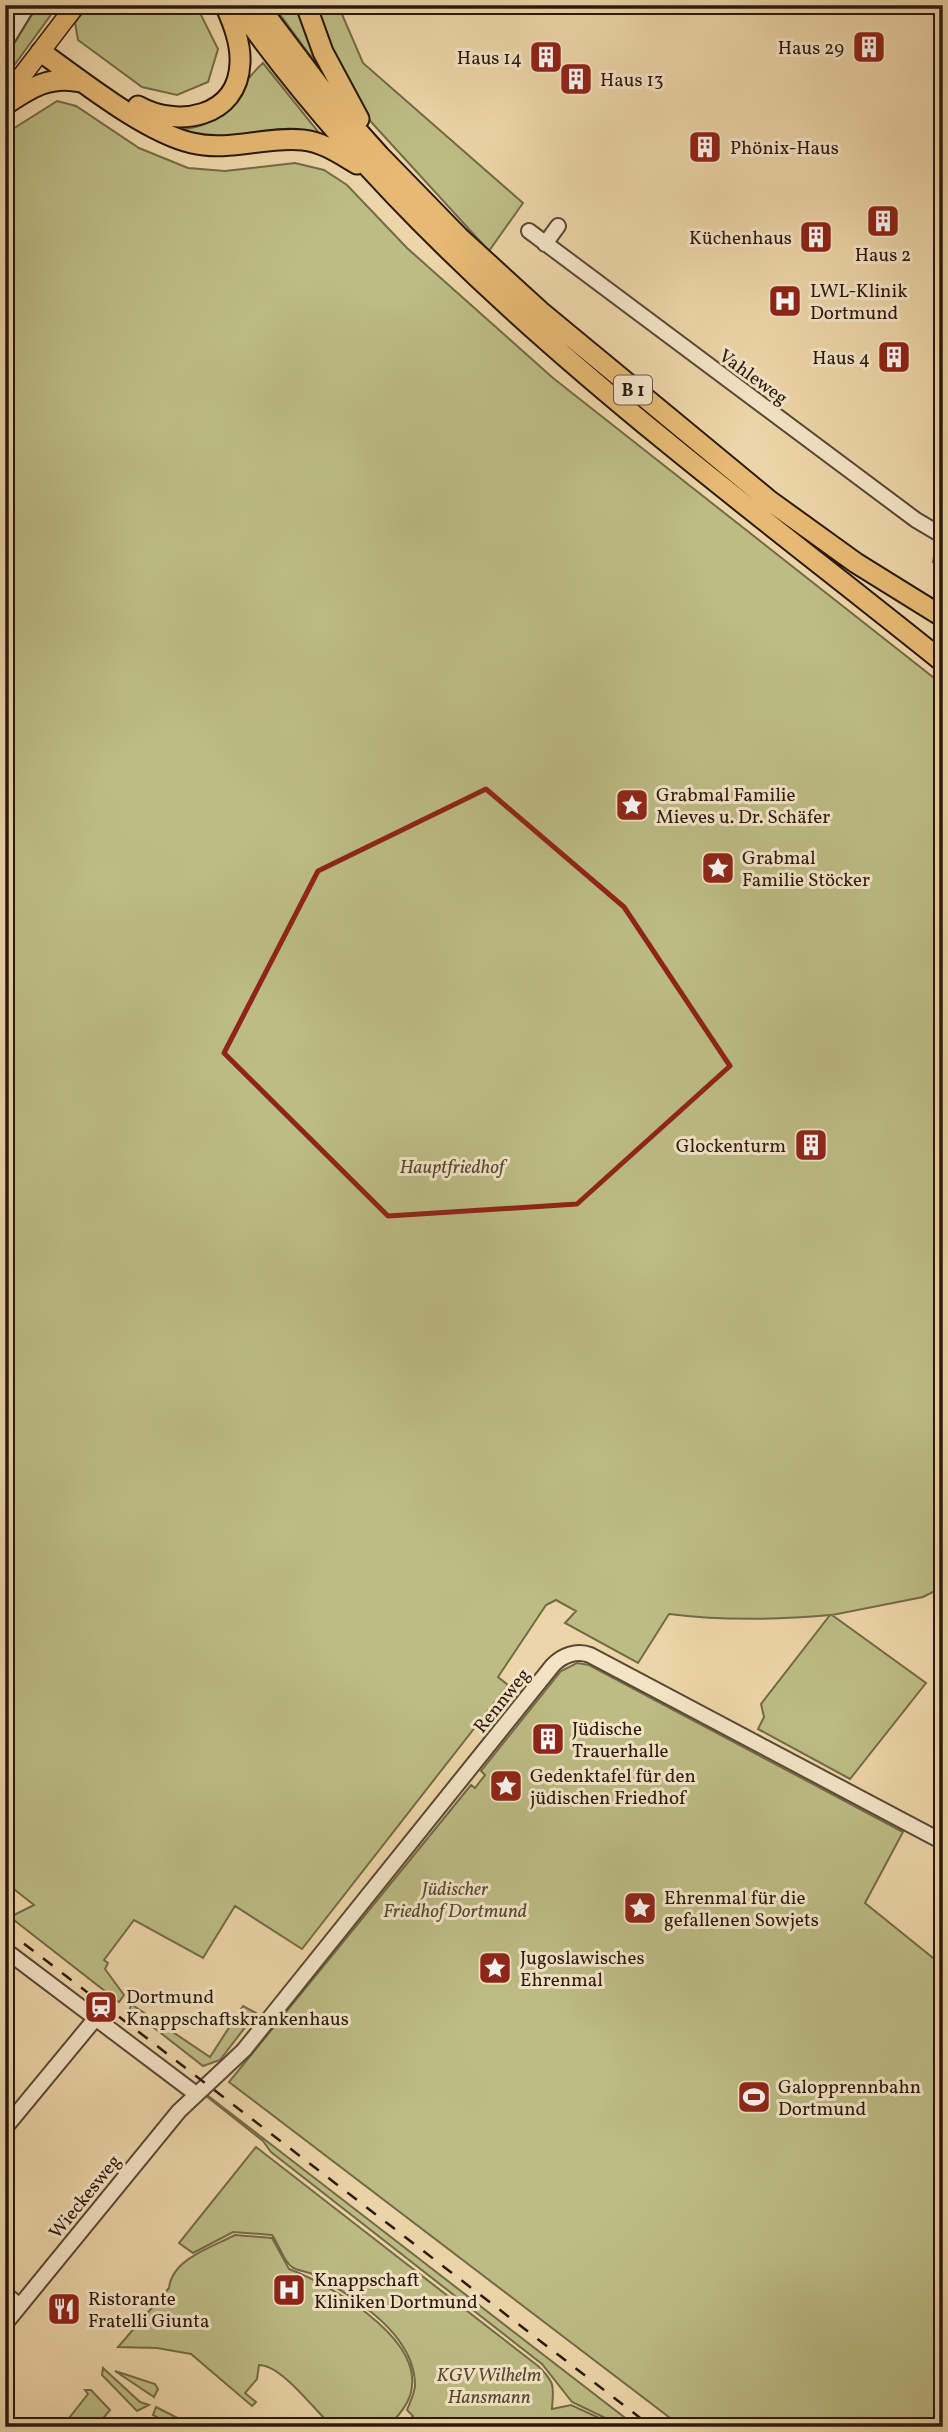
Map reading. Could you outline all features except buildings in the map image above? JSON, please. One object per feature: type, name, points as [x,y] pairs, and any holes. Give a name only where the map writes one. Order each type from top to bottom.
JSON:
[{"type":"highway","points":[[45,47],[140,107],[164,117],[193,118],[220,104],[232,89],[239,74],[239,51],[225,5]]},
{"type":"highway","name":"B 1","points":[[237,5],[293,81],[375,176],[515,312],[658,436],[943,662]]},
{"type":"highway","name":"B 1","points":[[258,5],[297,60],[380,156],[469,247],[680,429],[839,552],[936,613]]},
{"type":"highway","points":[[306,5],[336,81],[380,156]]},
{"type":"highway","points":[[45,47],[87,83],[150,125],[178,139],[209,146],[303,140],[331,149],[375,176]]},
{"type":"highway","points":[[5,105],[42,82],[58,79],[87,83]]},
{"type":"main road","points":[[5,98],[76,5]]},
{"type":"street","points":[[5,43],[28,5]]},
{"type":"street","points":[[545,244],[558,226]]},
{"type":"street","name":"Vahleweg","points":[[529,231],[916,520],[943,536]]},
{"type":"street","name":"Rennweg","points":[[196,2094],[244,2050],[553,1665],[565,1656],[579,1653],[590,1655],[943,1842]]},
{"type":"street","points":[[5,1950],[196,2094]]},
{"type":"street","points":[[5,2128],[95,2019]]},
{"type":"street","name":"Wieckesweg","points":[[5,2324],[163,2129],[196,2094]]},
{"type":"street","points":[[5,2294],[20,2306]]},
{"type":"highlighted area","points":[[486,789],[624,907],[730,1066],[577,1204],[388,1216],[224,1053],[318,871]]},
{"type":"green space","points":[[38,5],[58,5],[5,78],[5,57]]},
{"type":"green space","points":[[88,5],[196,5],[218,49],[208,82],[177,95],[142,87],[78,40],[75,23]]},
{"type":"green space","points":[[273,5],[338,5],[363,63],[523,203],[489,251],[309,54]]},
{"type":"green space","points":[[263,63],[320,134],[283,131],[214,139],[177,130],[205,124],[222,112]]},
{"type":"green space","name":"Hauptfriedhof","points":[[57,101],[76,106],[139,148],[188,168],[225,171],[295,163],[324,170],[347,185],[407,248],[553,378],[943,685],[943,1587],[923,1597],[832,1615],[926,1683],[850,1779],[758,1729],[764,1717],[761,1704],[830,1615],[750,1619],[669,1614],[638,1663],[565,1623],[576,1611],[556,1600],[546,1605],[498,1677],[508,1685],[302,1949],[235,1906],[203,1958],[134,1920],[104,1960],[108,1963],[105,1969],[124,1995],[119,2002],[10,1917],[34,1905],[5,1882],[5,134]]},
{"type":"green space","points":[[943,543],[943,606],[938,591],[942,565],[933,562],[936,546]]},
{"type":"green space","name":"Jüdischer Friedhof Dortmund","points":[[577,1663],[589,1665],[903,1832],[865,1903],[943,1966],[943,2427],[682,2427],[229,2082],[471,1785],[475,1788],[485,1775],[481,1771],[561,1671]]},
{"type":"green space","points":[[131,2004],[210,2057],[243,2006],[256,2013],[220,2060],[203,2066],[130,2009]]},
{"type":"green space","points":[[206,2096],[637,2427],[624,2427],[572,2402],[542,2364],[271,2152],[263,2141]]},
{"type":"green space","name":"KGV Wilhelm Hansmann","points":[[256,2147],[538,2366],[552,2386],[552,2409],[571,2405],[619,2427],[404,2427],[413,2416],[407,2410],[415,2388],[412,2366],[405,2349],[378,2318],[345,2293],[312,2274],[292,2267],[272,2235],[233,2232],[193,2253],[179,2243]]},
{"type":"green space","points":[[235,2235],[272,2238],[289,2269],[347,2299],[368,2314],[401,2348],[410,2367],[412,2386],[404,2408],[388,2427],[333,2427],[288,2380],[268,2367],[259,2365],[257,2379],[245,2393],[256,2402],[252,2406],[191,2354],[157,2348],[118,2347],[169,2288],[177,2269],[194,2255]]},
{"type":"green space","points":[[103,2368],[140,2402],[149,2405],[137,2411],[102,2375]]},
{"type":"green space","points":[[115,2371],[155,2384],[158,2389],[154,2397]]},
{"type":"green space","points":[[85,2390],[91,2390],[110,2410],[96,2427],[62,2427],[88,2394]]},
{"type":"green space","points":[[156,2407],[195,2427],[175,2427],[153,2415]]},
{"type":"railway","points":[[5,1929],[652,2427]]},
{"type":"place","name":"Haus 29","points":[[869,47]]},
{"type":"place","name":"Haus 14","points":[[546,57]]},
{"type":"place","name":"Haus 13","points":[[576,79]]},
{"type":"place","name":"Phönix-Haus","points":[[705,147]]},
{"type":"place","name":"Haus 2","points":[[883,221]]},
{"type":"place","name":"Küchenhaus","points":[[816,237]]},
{"type":"place","name":"LWL-Klinik Dortmund","points":[[785,301]]},
{"type":"place","name":"Haus 4","points":[[894,357]]},
{"type":"place","name":"Grabmal Familie Mieves u. Dr. Schäfer","points":[[632,805]]},
{"type":"place","name":"Grabmal Familie Stöcker","points":[[718,868]]},
{"type":"place","name":"Glockenturm","points":[[811,1145]]},
{"type":"place","name":"Jüdische Trauerhalle","points":[[548,1739]]},
{"type":"place","name":"Gedenktafel für den jüdischen Friedhof","points":[[506,1786]]},
{"type":"place","name":"Ehrenmal für die gefallenen Sowjets","points":[[640,1908]]},
{"type":"place","name":"Jugoslawisches Ehrenmal","points":[[495,1968]]},
{"type":"place","name":"Dortmund Knappschaftskrankenhaus","points":[[101,2007]]},
{"type":"place","name":"Galopprennbahn Dortmund","points":[[754,2097]]},
{"type":"place","name":"Knappschaft Kliniken Dortmund","points":[[289,2290]]},
{"type":"place","name":"Ristorante Fratelli Giunta","points":[[64,2309]]}]
